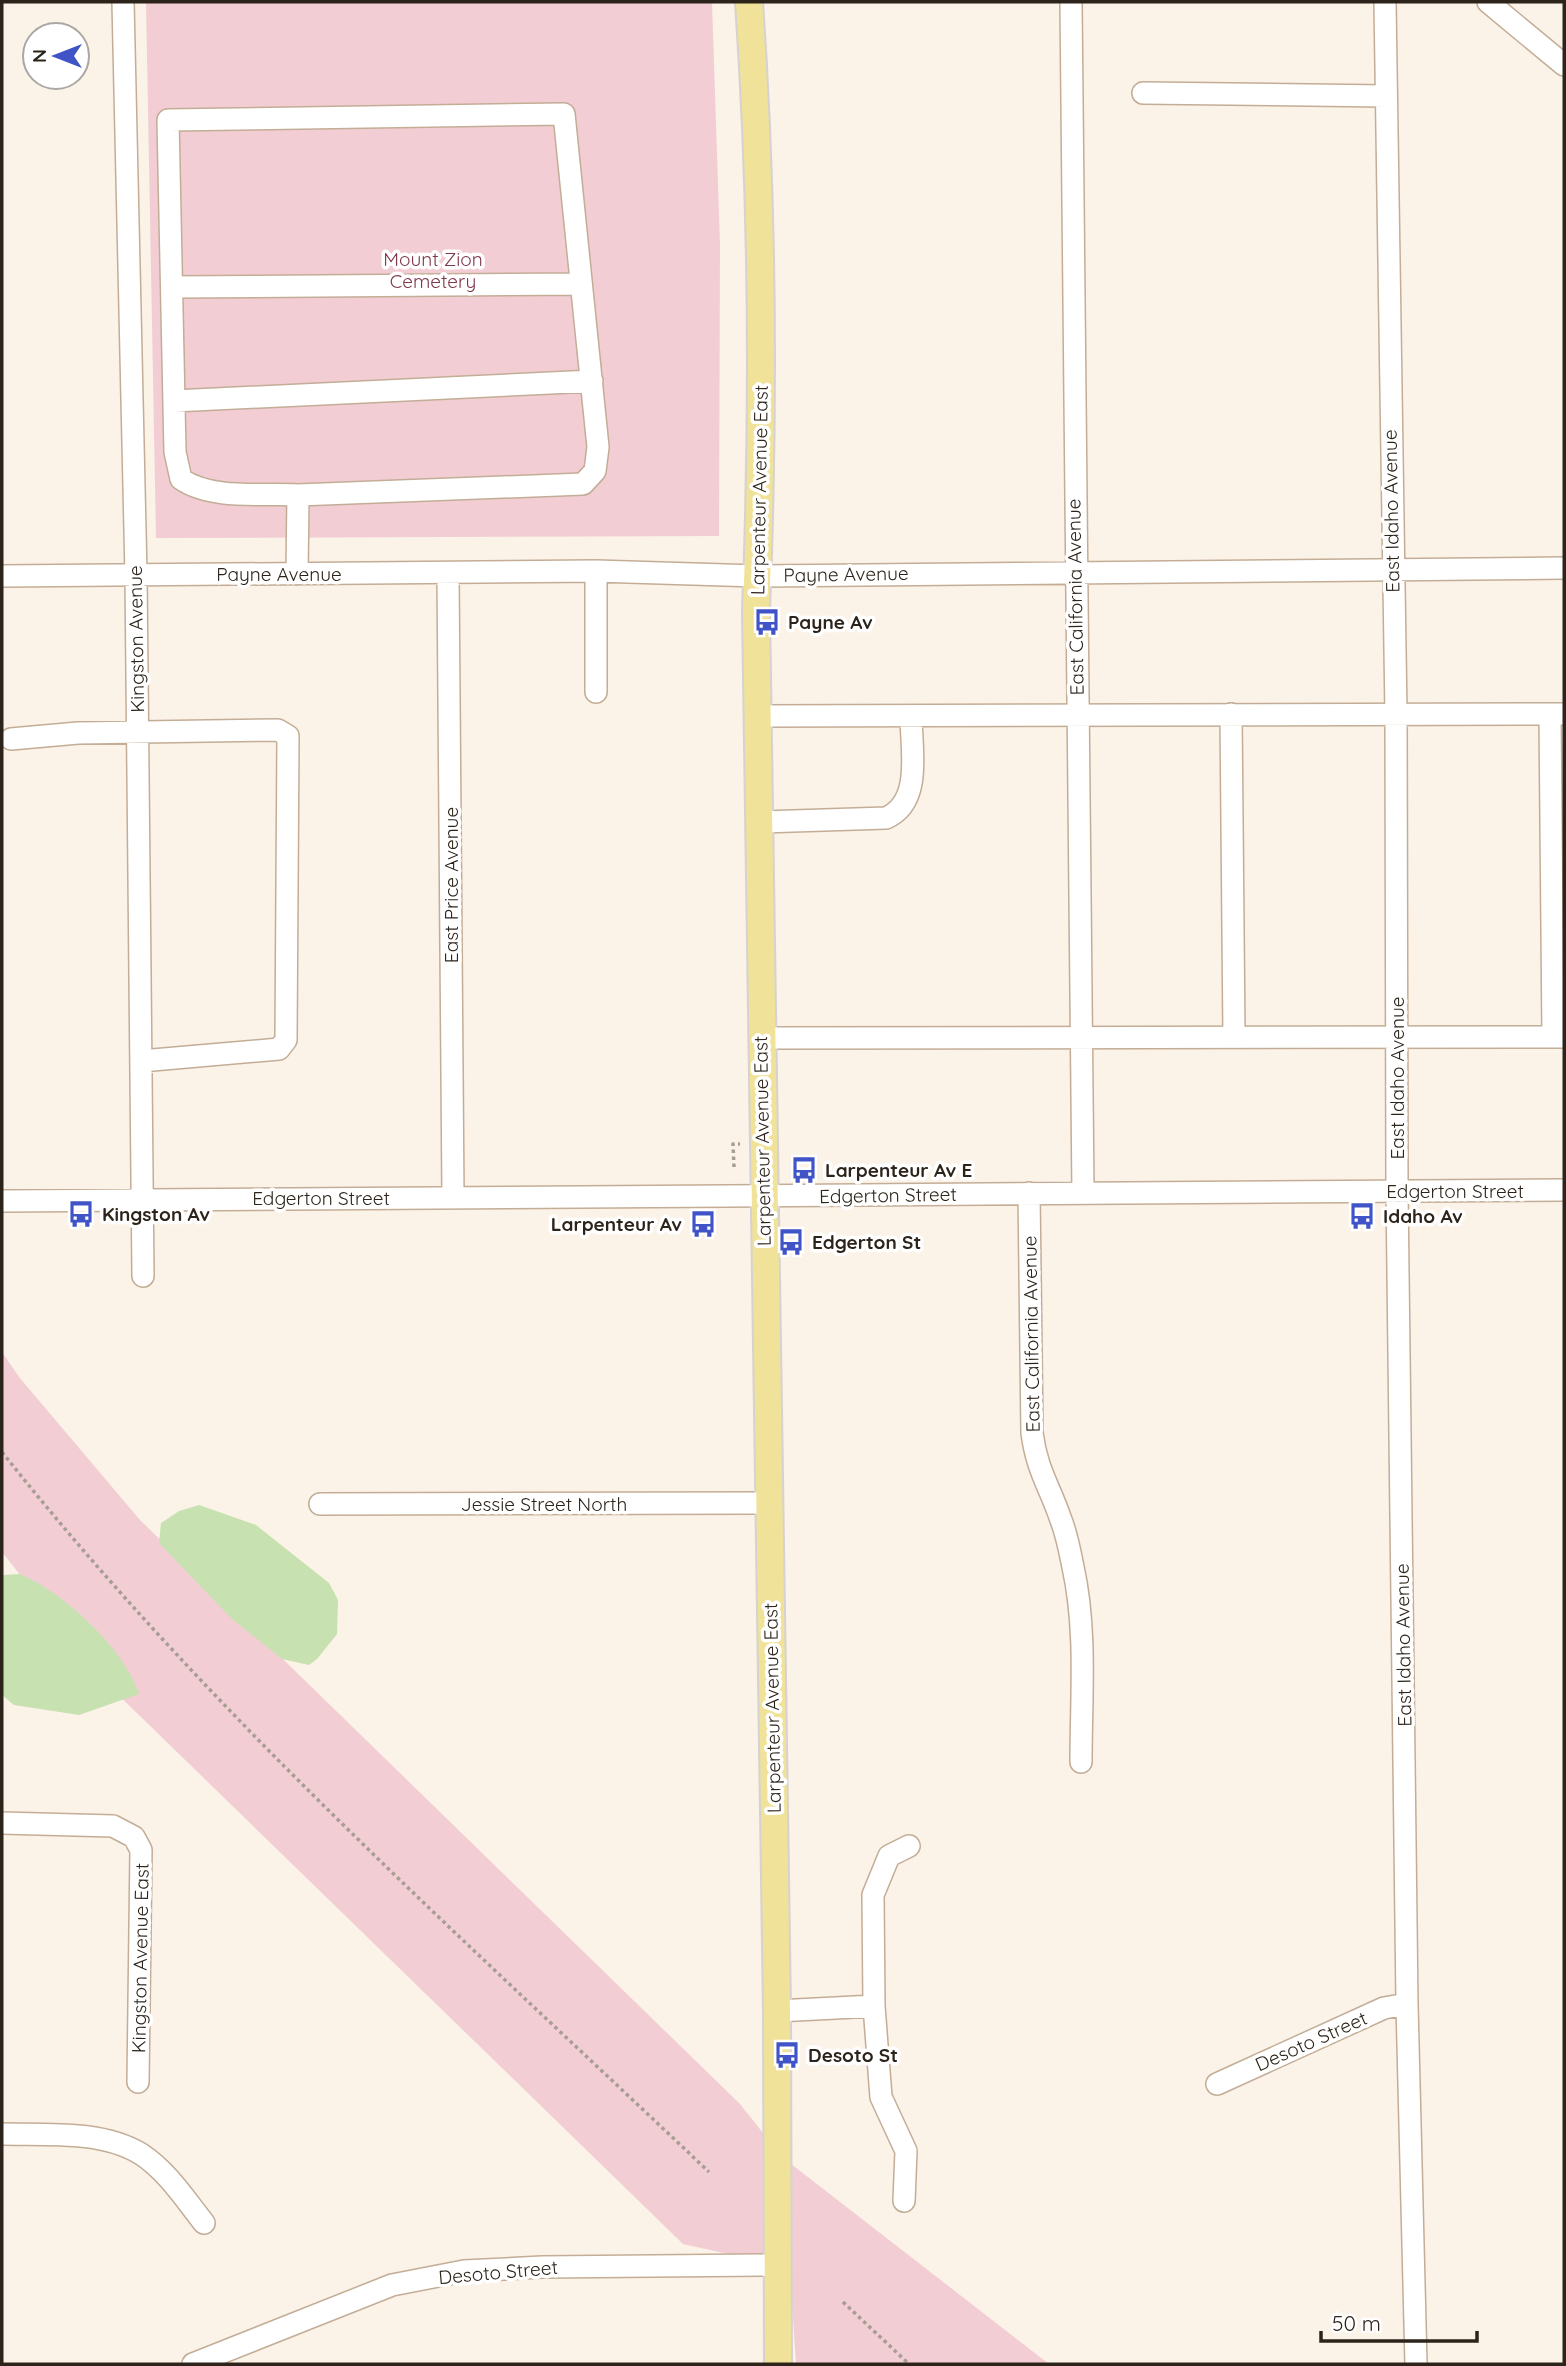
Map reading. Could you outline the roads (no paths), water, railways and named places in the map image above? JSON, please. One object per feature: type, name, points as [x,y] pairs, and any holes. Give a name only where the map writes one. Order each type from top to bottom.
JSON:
[{"type":"main road","name":"Larpenteur Avenue East","points":[[749,2],[760,207],[762,466],[757,716],[777,2011],[778,2364]]},
{"type":"street","name":"Kingston Avenue","points":[[122,2],[136,575],[143,1276]]},
{"type":"street","name":"East California Avenue","points":[[1071,2],[1083,1193]]},
{"type":"street","name":"East Idaho Avenue","points":[[1385,2],[1396,714],[1397,1191],[1408,2004],[1416,2364]]},
{"type":"street","points":[[1488,2],[1564,65]]},
{"type":"street","points":[[1143,93],[1386,96]]},
{"type":"street","points":[[564,114],[581,284],[598,447],[595,471],[583,484],[298,495],[213,491],[192,487],[181,480],[175,452],[168,120],[564,114]]},
{"type":"street","points":[[172,287],[581,284]]},
{"type":"street","points":[[174,401],[592,382]]},
{"type":"street","points":[[297,574],[298,495]]},
{"type":"street","name":"Payne Avenue","points":[[2,576],[596,571],[758,576],[1075,570],[1564,568]]},
{"type":"street","points":[[596,571],[596,692]]},
{"type":"street","name":"East Price Avenue","points":[[448,573],[453,1197]]},
{"type":"street","points":[[757,716],[1077,713],[1557,714],[1558,1037],[761,1038]]},
{"type":"street","points":[[1231,714],[1234,1037]]},
{"type":"street","points":[[758,822],[886,818],[897,813],[908,798],[912,781],[911,716]]},
{"type":"street","points":[[11,740],[78,733],[137,732],[278,730],[288,736],[286,1040],[279,1049],[141,1061]]},
{"type":"street","name":"Edgerton Street","points":[[2,1201],[1564,1190]]},
{"type":"street","name":"East California Avenue","points":[[1029,1193],[1032,1433],[1035,1456],[1061,1519],[1074,1570],[1081,1619],[1081,1762]]},
{"type":"street","name":"Jessie Street North","points":[[320,1504],[768,1503]]},
{"type":"street","name":"Kingston Avenue East","points":[[2,1823],[113,1826],[134,1837],[141,1850],[143,1864],[138,2082]]},
{"type":"street","points":[[904,2201],[906,2151],[881,2097],[874,2006],[873,1895],[889,1856],[909,1846]]},
{"type":"street","name":"Desoto Street","points":[[1217,2084],[1384,2008],[1408,2004]]},
{"type":"street","points":[[777,2011],[874,2006]]},
{"type":"street","points":[[2,2134],[104,2140],[141,2154],[168,2178],[204,2223]]},
{"type":"street","name":"Desoto Street","points":[[193,2364],[392,2285],[464,2271],[777,2265]]},
{"type":"place","name":"Payne Av","points":[[767,622]]},
{"type":"place","name":"Larpenteur Av E","points":[[804,1170]]},
{"type":"place","name":"Kingston Av","points":[[81,1214]]},
{"type":"place","name":"Idaho Av","points":[[1362,1216]]},
{"type":"place","name":"Larpenteur Av","points":[[703,1224]]},
{"type":"place","name":"Edgerton St","points":[[791,1242]]},
{"type":"place","name":"Desoto St","points":[[787,2055]]},
{"type":"park label","name":"Mount Zion Cemetery","points":[[433,270]]}]
